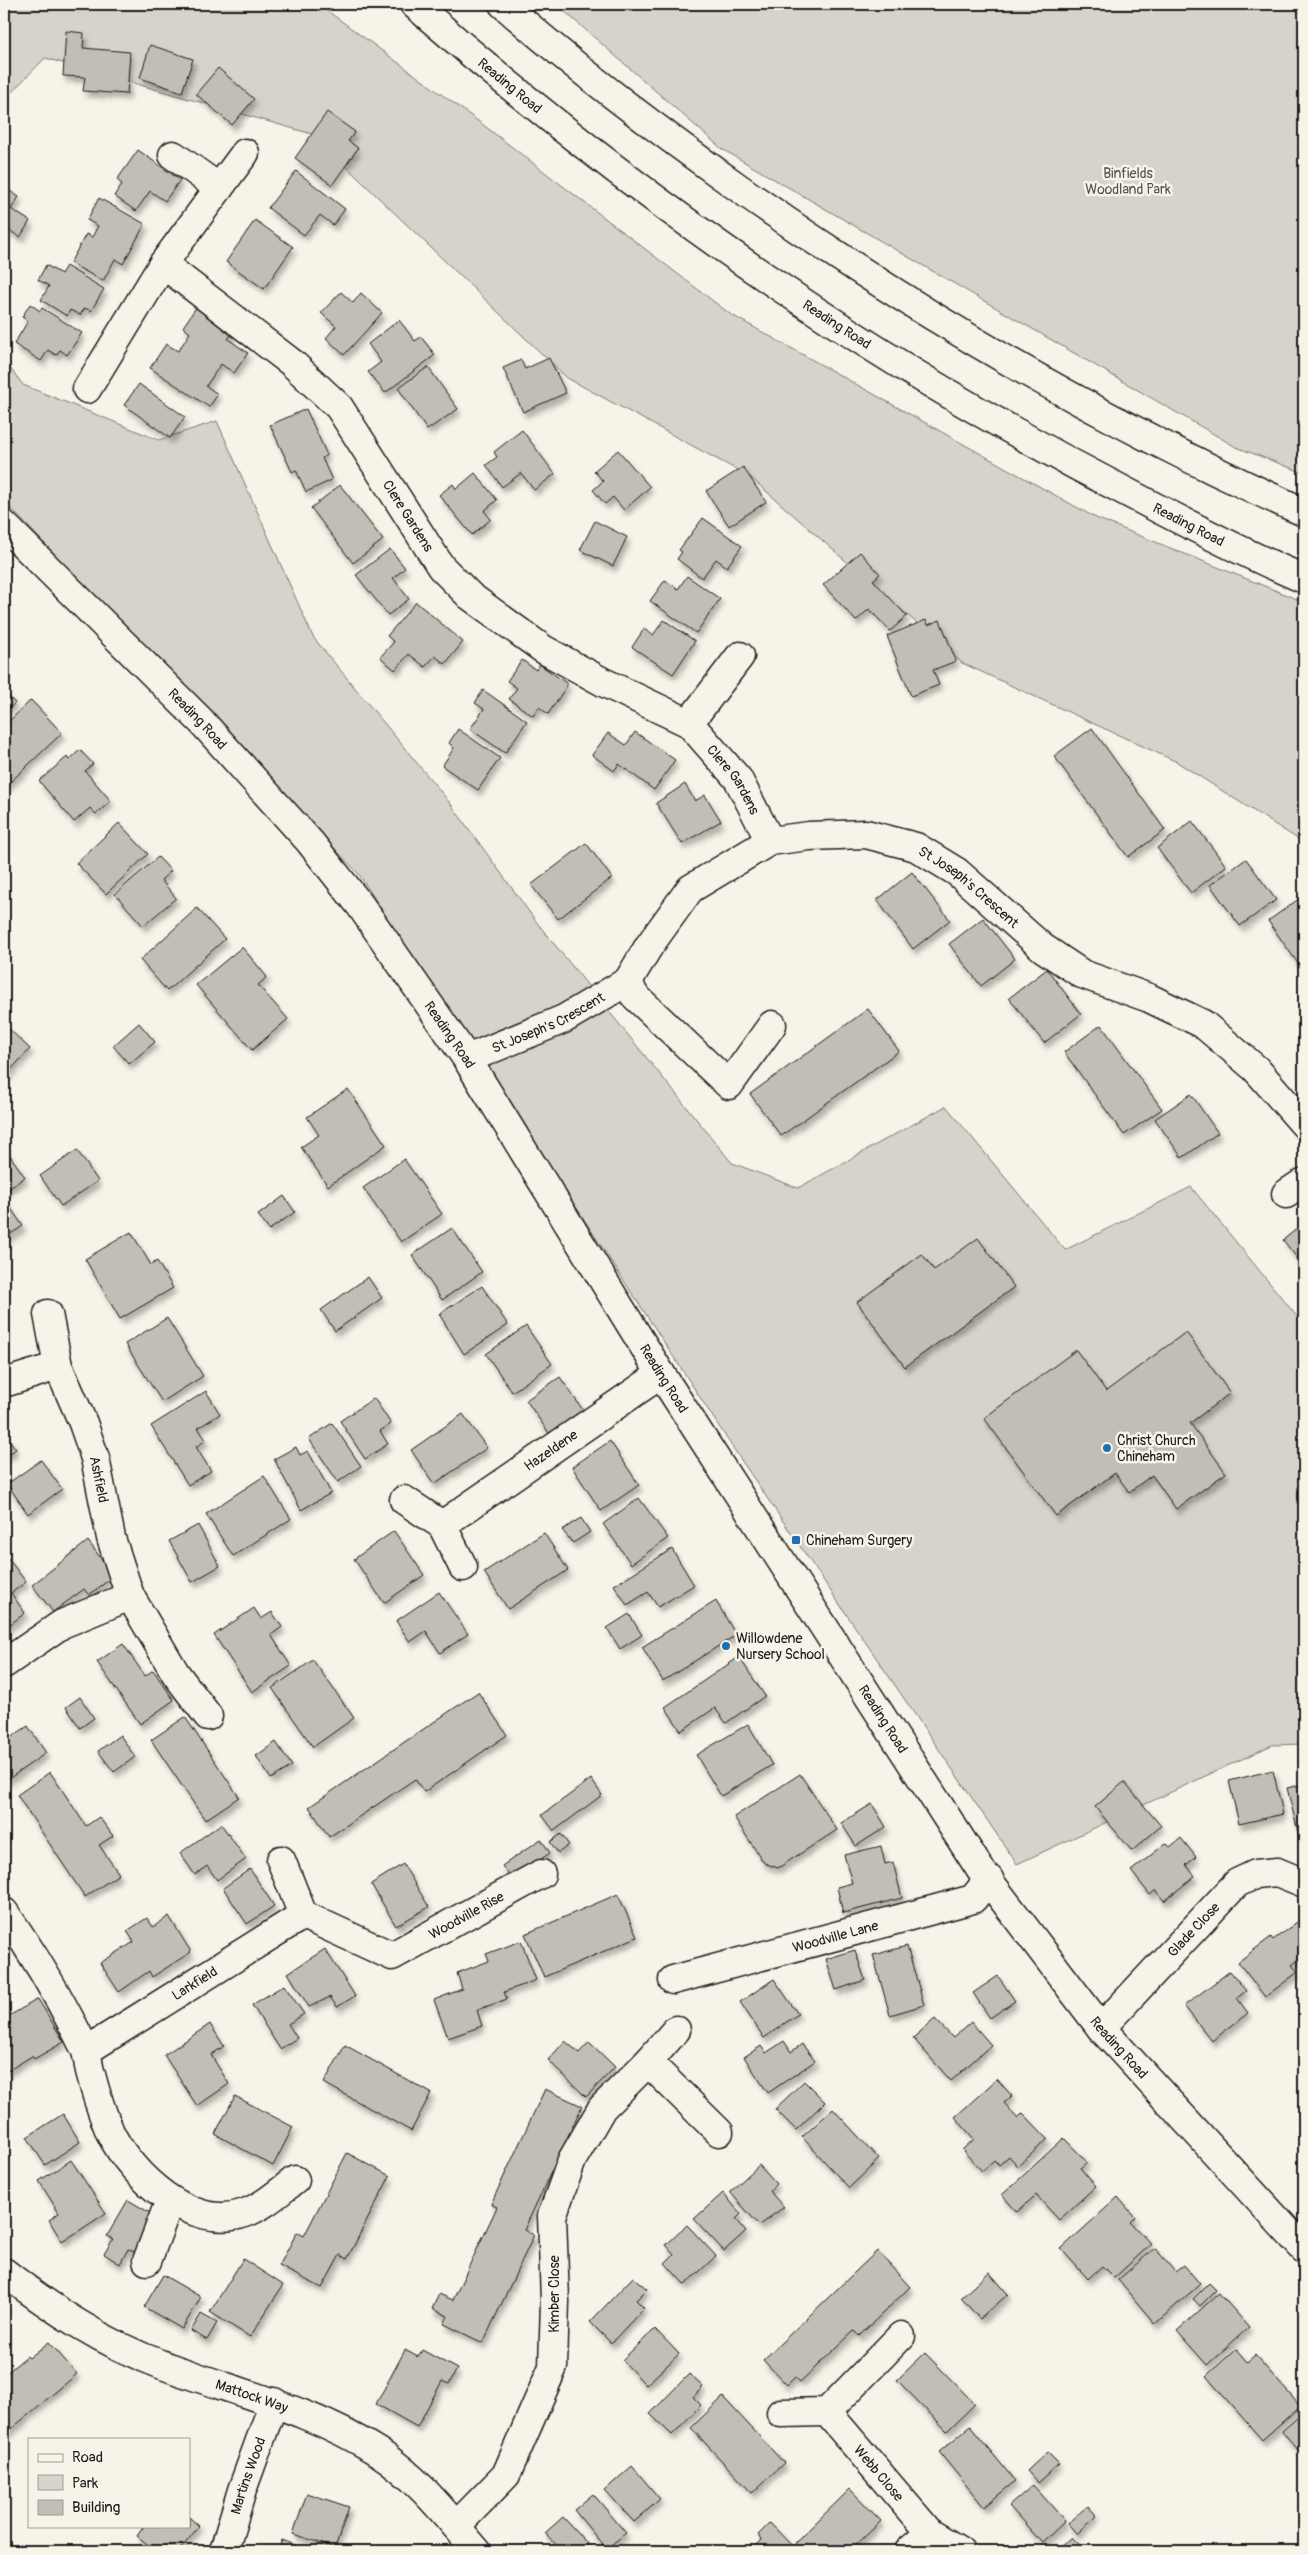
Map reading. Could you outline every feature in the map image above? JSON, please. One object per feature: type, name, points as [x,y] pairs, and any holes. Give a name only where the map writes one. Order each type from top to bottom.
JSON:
[{"type":"main road","points":[[404,4],[432,15]]},
{"type":"main road","name":"Reading Road","points":[[414,4],[432,15],[520,96],[602,159],[700,232],[830,320],[972,409],[1082,470],[1212,536],[1304,579]]},
{"type":"main road","points":[[503,4],[654,127],[864,274],[949,328],[1136,432],[1212,471],[1304,512]]},
{"type":"main road","points":[[87,389],[163,264],[245,153]]},
{"type":"main road","points":[[173,155],[219,188]]},
{"type":"main road","name":"Clere Gardens","points":[[163,264],[292,363],[339,407],[441,568],[470,596],[543,649],[603,682],[688,723],[738,779],[770,841]]},
{"type":"main road","name":"Reading Road","points":[[4,525],[201,721],[310,842],[360,906],[466,1059],[661,1374],[955,1832],[1014,1915],[1101,2028],[1304,2249]]},
{"type":"main road","points":[[688,723],[740,656]]},
{"type":"main road","name":"St Joseph's Crescent","points":[[466,1059],[564,1019],[628,981],[649,946],[690,889],[770,841],[809,836],[866,834],[916,847],[957,872],[1043,948],[1082,974],[1149,998],[1203,1024],[1256,1069],[1304,1124]]},
{"type":"main road","points":[[628,981],[634,995],[730,1085],[772,1025]]},
{"type":"main road","name":"Ashfield","points":[[48,1314],[58,1366],[83,1424],[95,1458],[111,1538],[130,1596],[176,1674],[208,1716]]},
{"type":"main road","points":[[4,1383],[58,1366]]},
{"type":"main road","name":"Hazeldene","points":[[442,1524],[661,1374]]},
{"type":"main road","points":[[404,1500],[442,1524],[463,1567]]},
{"type":"main road","points":[[4,1664],[62,1624],[130,1596]]},
{"type":"main road","points":[[281,1860],[303,1915]]},
{"type":"main road","name":"Glade Close","points":[[1101,2028],[1237,1883],[1256,1874],[1277,1872],[1304,1883]]},
{"type":"main road","name":"Woodville Rise","points":[[303,1915],[392,1956],[541,1874]]},
{"type":"main road","name":"Woodville Lane","points":[[673,1980],[973,1899],[989,1880]]},
{"type":"main road","points":[[4,1912],[51,1988],[86,2051],[90,2071],[111,2132],[142,2178],[170,2200],[214,2218],[243,2214],[264,2205],[294,2180]]},
{"type":"main road","name":"Larkfield","points":[[86,2051],[303,1915]]},
{"type":"main road","name":"Kimber Close","points":[[456,2526],[506,2475],[553,2367],[555,2300],[552,2216],[572,2160],[602,2108],[648,2062],[676,2030]]},
{"type":"main road","points":[[648,2062],[719,2132]]},
{"type":"main road","points":[[147,2261],[170,2200]]},
{"type":"main road","name":"Mattock Way","points":[[4,2272],[69,2319],[113,2343],[160,2364],[274,2402],[327,2423],[379,2453],[414,2480],[477,2551]]},
{"type":"main road","points":[[782,2413],[827,2412],[901,2336]]},
{"type":"main road","name":"Martins Wood","points":[[224,2551],[242,2490],[274,2402]]},
{"type":"main road","name":"Webb Close","points":[[827,2412],[930,2533],[960,2551]]},
{"type":"main road","points":[[909,2551],[930,2533]]},
{"type":"green space","points":[[4,4],[318,4],[478,121],[730,314],[1096,518],[1304,602],[1304,843],[1177,762],[962,663],[750,477],[567,378],[312,134],[45,58],[4,100]]},
{"type":"green space","name":"Binfields Woodland Park","points":[[556,4],[1304,4],[1304,473],[1236,447],[722,149]]},
{"type":"green space","points":[[4,360],[23,385],[159,440],[217,421],[313,637],[450,803],[538,924],[732,1163],[798,1188],[946,1106],[1065,1250],[1191,1187],[1304,1325],[1304,1744],[1272,1745],[1017,1864],[735,1451],[358,873],[4,501]]},
{"type":"building","points":[[66,31],[84,33],[83,48],[130,52],[127,94],[83,91],[85,77],[63,76]]},
{"type":"building","points":[[150,45],[193,59],[182,92],[140,78]]},
{"type":"building","points":[[218,68],[254,99],[232,125],[196,94]]},
{"type":"building","points":[[327,112],[355,132],[348,141],[358,148],[332,185],[295,158]]},
{"type":"building","points":[[138,150],[180,180],[165,201],[150,191],[136,211],[114,196],[122,184],[117,180]]},
{"type":"building","points":[[296,171],[345,209],[333,225],[320,215],[304,235],[268,208]]},
{"type":"building","points":[[4,187],[19,197],[11,209],[30,221],[20,237],[4,227]]},
{"type":"building","points":[[99,198],[145,224],[123,264],[115,259],[103,281],[70,263],[86,234],[92,237],[98,226],[87,220]]},
{"type":"building","points":[[255,220],[293,247],[264,289],[226,262]]},
{"type":"building","points":[[46,265],[61,274],[66,266],[104,289],[91,311],[85,308],[80,315],[70,310],[67,316],[41,300],[49,286],[38,280]]},
{"type":"building","points":[[341,292],[353,303],[361,293],[382,313],[344,355],[326,338],[336,326],[321,313]]},
{"type":"building","points":[[30,304],[40,311],[42,308],[82,333],[67,355],[60,350],[56,355],[48,350],[41,361],[14,344],[28,321],[22,317]]},
{"type":"building","points":[[197,306],[234,331],[228,339],[248,353],[234,373],[221,364],[206,386],[218,394],[209,407],[150,368],[166,344],[178,351],[190,333],[183,327]]},
{"type":"building","points":[[399,320],[415,341],[421,337],[435,355],[385,393],[368,372],[381,362],[368,344]]},
{"type":"building","points":[[549,358],[566,393],[523,412],[503,368],[521,360],[525,369]]},
{"type":"building","points":[[428,367],[458,409],[427,430],[398,388]]},
{"type":"building","points":[[139,384],[185,417],[170,438],[124,405]]},
{"type":"building","points":[[306,409],[327,455],[322,458],[332,480],[306,492],[296,470],[292,472],[270,425]]},
{"type":"building","points":[[522,430],[555,474],[534,490],[521,473],[502,487],[486,465],[497,457],[494,452]]},
{"type":"building","points":[[618,450],[650,487],[624,510],[613,497],[605,504],[593,490],[603,481],[594,471]]},
{"type":"building","points":[[743,467],[766,502],[729,526],[706,491]]},
{"type":"building","points":[[475,473],[497,500],[484,511],[491,519],[472,535],[439,495],[453,484],[456,489]]},
{"type":"building","points":[[340,485],[383,540],[353,563],[311,508]]},
{"type":"building","points":[[703,518],[742,546],[727,567],[716,559],[702,578],[677,559],[682,552],[679,550]]},
{"type":"building","points":[[595,521],[627,537],[613,566],[580,550]]},
{"type":"building","points":[[390,549],[405,568],[393,578],[409,599],[388,615],[356,575]]},
{"type":"building","points":[[860,552],[880,574],[873,580],[907,616],[890,631],[869,609],[856,621],[823,585]]},
{"type":"building","points":[[687,576],[720,599],[696,633],[650,601],[665,580],[678,589]]},
{"type":"building","points":[[416,602],[463,642],[445,664],[435,656],[425,667],[409,654],[395,670],[380,657],[394,642],[387,636]]},
{"type":"building","points":[[664,620],[695,641],[673,674],[632,647],[644,629],[653,635]]},
{"type":"building","points":[[926,620],[928,625],[940,620],[956,661],[933,670],[939,685],[911,696],[887,636]]},
{"type":"building","points":[[522,660],[536,670],[539,664],[568,684],[548,714],[539,707],[533,716],[509,699],[517,688],[507,681]]},
{"type":"building","points":[[483,690],[527,721],[505,753],[470,729],[484,709],[475,703]]},
{"type":"building","points":[[4,692],[15,703],[4,713]]},
{"type":"building","points":[[31,700],[62,733],[5,787],[4,726]]},
{"type":"building","points":[[1092,728],[1165,830],[1128,857],[1054,756]]},
{"type":"building","points":[[458,729],[500,758],[478,790],[442,766],[454,748],[449,743]]},
{"type":"building","points":[[635,732],[675,760],[654,790],[619,764],[614,771],[592,755],[608,733],[626,745]]},
{"type":"building","points":[[80,750],[93,764],[85,771],[111,801],[96,814],[90,808],[74,822],[39,781],[67,757],[69,760]]},
{"type":"building","points":[[685,784],[695,801],[705,795],[721,821],[682,844],[656,803]]},
{"type":"building","points":[[1192,821],[1226,866],[1191,893],[1157,848]]},
{"type":"building","points":[[119,823],[148,854],[106,894],[76,863]]},
{"type":"building","points":[[586,843],[612,878],[558,919],[531,885]]},
{"type":"building","points":[[158,857],[171,871],[161,880],[176,898],[143,926],[115,894]]},
{"type":"building","points":[[1246,859],[1276,900],[1240,926],[1210,885]]},
{"type":"building","points":[[912,872],[950,920],[913,949],[877,900]]},
{"type":"building","points":[[1304,895],[1304,972],[1268,921]]},
{"type":"building","points":[[197,908],[225,939],[167,991],[140,960]]},
{"type":"building","points":[[983,918],[1015,959],[981,986],[949,944]]},
{"type":"building","points":[[242,947],[267,977],[258,985],[288,1019],[252,1050],[196,985]]},
{"type":"building","points":[[1047,969],[1081,1014],[1044,1043],[1009,998]]},
{"type":"building","points":[[868,1009],[899,1051],[781,1136],[750,1094]]},
{"type":"building","points":[[139,1023],[155,1042],[129,1064],[113,1046]]},
{"type":"building","points":[[4,1024],[30,1049],[4,1077]]},
{"type":"building","points":[[1101,1025],[1162,1109],[1124,1135],[1064,1052]]},
{"type":"building","points":[[348,1089],[386,1145],[328,1186],[301,1147],[319,1135],[307,1117]]},
{"type":"building","points":[[1191,1094],[1218,1133],[1182,1158],[1155,1119]]},
{"type":"building","points":[[4,1147],[25,1177],[6,1191],[4,1187]]},
{"type":"building","points":[[77,1150],[98,1181],[61,1206],[40,1176]]},
{"type":"building","points":[[404,1159],[442,1214],[401,1242],[363,1188]]},
{"type":"building","points":[[284,1196],[295,1212],[269,1230],[258,1215]]},
{"type":"building","points":[[4,1198],[23,1226],[4,1238]]},
{"type":"building","points":[[1304,1223],[1304,1267],[1283,1240]]},
{"type":"building","points":[[452,1228],[482,1272],[442,1300],[412,1255]]},
{"type":"building","points":[[131,1232],[151,1265],[157,1261],[173,1288],[120,1319],[85,1259]]},
{"type":"building","points":[[978,1238],[1014,1287],[905,1367],[857,1302],[922,1254],[934,1270]]},
{"type":"building","points":[[368,1277],[382,1298],[335,1331],[321,1310]]},
{"type":"building","points":[[482,1286],[508,1325],[464,1354],[439,1314]]},
{"type":"building","points":[[167,1318],[203,1376],[162,1402],[125,1344]]},
{"type":"building","points":[[526,1326],[552,1364],[512,1392],[486,1354]]},
{"type":"building","name":"Christ Church Chineham","points":[[1186,1332],[1230,1393],[1190,1423],[1226,1473],[1176,1509],[1152,1475],[1129,1492],[1115,1473],[1056,1516],[984,1418],[1076,1350],[1106,1391]]},
{"type":"building","points":[[560,1377],[585,1413],[551,1436],[526,1400]]},
{"type":"building","points":[[206,1391],[220,1414],[198,1428],[206,1440],[196,1447],[211,1471],[188,1485],[151,1426]]},
{"type":"building","points":[[374,1398],[391,1424],[380,1431],[388,1444],[365,1459],[340,1421]]},
{"type":"building","points":[[463,1414],[487,1448],[434,1484],[411,1450]]},
{"type":"building","points":[[332,1423],[361,1466],[338,1482],[309,1439]]},
{"type":"building","points":[[4,1433],[16,1449],[4,1458]]},
{"type":"building","points":[[610,1441],[639,1485],[601,1511],[572,1467]]},
{"type":"building","points":[[296,1447],[300,1455],[308,1451],[331,1493],[301,1510],[274,1459]]},
{"type":"building","points":[[41,1460],[62,1489],[28,1514],[7,1484]]},
{"type":"building","points":[[264,1476],[291,1519],[233,1556],[206,1514]]},
{"type":"building","points":[[639,1498],[668,1538],[631,1564],[603,1524]]},
{"type":"building","points":[[581,1518],[590,1532],[573,1543],[562,1530]]},
{"type":"building","points":[[198,1525],[220,1566],[192,1582],[169,1541]]},
{"type":"building","points":[[394,1531],[424,1575],[384,1603],[354,1559]]},
{"type":"building","points":[[544,1533],[568,1570],[508,1609],[484,1572]]},
{"type":"building","points":[[88,1541],[114,1576],[89,1595],[84,1589],[53,1612],[32,1585]]},
{"type":"building","points":[[672,1549],[694,1585],[658,1607],[648,1592],[627,1605],[614,1585]]},
{"type":"building","points":[[4,1553],[26,1582],[11,1593],[25,1613],[4,1629]]},
{"type":"building","points":[[439,1592],[468,1634],[440,1653],[426,1631],[410,1642],[396,1621]]},
{"type":"building","points":[[716,1601],[736,1635],[663,1681],[642,1647]]},
{"type":"building","points":[[254,1608],[261,1619],[272,1612],[282,1627],[271,1635],[291,1666],[252,1692],[214,1635]]},
{"type":"building","points":[[629,1614],[642,1635],[620,1649],[607,1628]]},
{"type":"building","points":[[123,1644],[145,1676],[153,1670],[174,1700],[140,1724],[97,1662]]},
{"type":"building","points":[[739,1657],[765,1696],[726,1723],[715,1708],[681,1731],[665,1707]]},
{"type":"building","points":[[313,1660],[354,1718],[313,1747],[272,1688]]},
{"type":"building","points":[[478,1692],[507,1735],[424,1792],[415,1779],[329,1837],[309,1807]]},
{"type":"building","points":[[80,1697],[94,1718],[80,1728],[66,1707]]},
{"type":"building","points":[[185,1717],[239,1797],[205,1820],[151,1740]]},
{"type":"building","points":[[748,1724],[772,1765],[721,1796],[696,1755]]},
{"type":"building","points":[[28,1726],[46,1753],[4,1782],[4,1742]]},
{"type":"building","points":[[120,1735],[135,1757],[114,1772],[98,1751]]},
{"type":"building","points":[[276,1742],[292,1766],[271,1779],[256,1756]]},
{"type":"building","points":[[1273,1770],[1283,1814],[1239,1824],[1229,1781]]},
{"type":"building","points":[[50,1772],[86,1826],[99,1817],[113,1836],[99,1845],[119,1874],[85,1897],[17,1795]]},
{"type":"building","points":[[800,1774],[837,1830],[778,1868],[764,1863],[734,1817]]},
{"type":"building","points":[[591,1779],[602,1795],[554,1831],[542,1815]]},
{"type":"building","points":[[1124,1782],[1161,1826],[1132,1851],[1095,1807]]},
{"type":"building","points":[[1304,1784],[1304,1834],[1299,1836],[1287,1788]]},
{"type":"building","points":[[872,1804],[886,1827],[856,1846],[841,1823]]},
{"type":"building","points":[[221,1824],[246,1859],[217,1880],[207,1866],[195,1875],[180,1853]]},
{"type":"building","points":[[561,1834],[569,1845],[558,1853],[550,1842]]},
{"type":"building","points":[[1181,1838],[1196,1857],[1186,1865],[1195,1876],[1164,1901],[1156,1890],[1150,1895],[1131,1871],[1166,1843],[1170,1847]]},
{"type":"building","points":[[541,1839],[550,1853],[512,1879],[502,1866]]},
{"type":"building","points":[[881,1846],[885,1864],[893,1862],[902,1898],[843,1913],[837,1887],[852,1883],[844,1855]]},
{"type":"building","points":[[403,1864],[429,1907],[396,1926],[371,1884]]},
{"type":"building","points":[[250,1869],[274,1906],[247,1924],[223,1888]]},
{"type":"building","points":[[618,1894],[637,1937],[544,1977],[525,1934]]},
{"type":"building","points":[[169,1916],[191,1952],[152,1977],[149,1971],[119,1992],[100,1963],[134,1942],[127,1931],[147,1918],[153,1927]]},
{"type":"building","points":[[1297,1922],[1304,1931],[1304,1955],[1292,1965],[1298,1972],[1265,1997],[1238,1962],[1271,1937],[1273,1940]]},
{"type":"building","points":[[521,1941],[536,1980],[504,1992],[507,1999],[477,2010],[482,2026],[448,2038],[434,2000],[462,1989],[457,1973],[489,1961],[486,1954]]},
{"type":"building","points":[[907,1946],[924,2005],[890,2015],[873,1955]]},
{"type":"building","points":[[325,1949],[355,1996],[337,2007],[330,1997],[309,2007],[288,1973]]},
{"type":"building","points":[[855,1950],[865,1980],[836,1990],[826,1959]]},
{"type":"building","points":[[1230,1971],[1246,1991],[1237,1998],[1248,2013],[1212,2041],[1184,2006]]},
{"type":"building","points":[[998,1976],[1015,2001],[990,2018],[973,1993]]},
{"type":"building","points":[[774,1979],[798,2014],[764,2038],[740,2002]]},
{"type":"building","points":[[284,1985],[304,2014],[288,2024],[297,2038],[280,2049],[252,2005]]},
{"type":"building","points":[[38,1999],[64,2042],[34,2059],[32,2056],[4,2073],[4,2019]]},
{"type":"building","points":[[935,2019],[953,2038],[971,2022],[991,2045],[951,2081],[913,2038]]},
{"type":"building","points":[[210,2024],[224,2046],[211,2055],[229,2084],[197,2106],[164,2055]]},
{"type":"building","points":[[565,2041],[579,2053],[589,2042],[615,2067],[586,2097],[548,2060]]},
{"type":"building","points":[[784,2041],[791,2052],[802,2044],[815,2061],[768,2093],[744,2057],[761,2046],[766,2053]]},
{"type":"building","points":[[345,2045],[431,2093],[411,2131],[324,2083]]},
{"type":"building","points":[[997,2079],[1012,2096],[1004,2103],[1018,2118],[1023,2113],[1048,2139],[1018,2166],[1009,2156],[999,2165],[994,2160],[982,2171],[962,2150],[974,2139],[955,2117]]},
{"type":"building","points":[[804,2081],[825,2102],[796,2130],[775,2109]]},
{"type":"building","points":[[545,2089],[582,2106],[524,2230],[534,2235],[483,2343],[444,2324],[448,2316],[432,2309],[439,2294],[453,2300],[497,2207],[491,2204]]},
{"type":"building","points":[[235,2096],[293,2127],[273,2166],[215,2134]]},
{"type":"building","points":[[833,2109],[879,2159],[849,2188],[802,2137]]},
{"type":"building","points":[[63,2114],[80,2142],[45,2165],[27,2137]]},
{"type":"building","points":[[1064,2138],[1087,2162],[1080,2168],[1096,2186],[1059,2220],[1036,2195],[1017,2212],[1002,2195]]},
{"type":"building","points":[[347,2153],[390,2176],[347,2259],[340,2255],[322,2288],[279,2266],[297,2232],[304,2236]]},
{"type":"building","points":[[71,2160],[106,2213],[62,2242],[49,2220],[59,2213],[39,2181]]},
{"type":"building","points":[[759,2165],[776,2184],[769,2191],[784,2207],[759,2225],[730,2192]]},
{"type":"building","points":[[723,2193],[741,2214],[736,2219],[746,2231],[724,2251],[694,2219]]},
{"type":"building","points":[[1118,2197],[1135,2217],[1130,2222],[1151,2244],[1114,2278],[1102,2266],[1088,2279],[1061,2249]]},
{"type":"building","points":[[128,2200],[157,2217],[136,2253],[128,2249],[120,2264],[104,2254],[113,2239],[107,2236]]},
{"type":"building","points":[[687,2225],[716,2256],[685,2285],[665,2263],[674,2254],[666,2245]]},
{"type":"building","points":[[1155,2248],[1175,2272],[1184,2265],[1200,2284],[1155,2324],[1118,2280]]},
{"type":"building","points":[[877,2251],[910,2287],[859,2336],[854,2331],[800,2382],[795,2377],[787,2385],[763,2360]]},
{"type":"building","points":[[243,2259],[283,2285],[250,2337],[210,2312]]},
{"type":"building","points":[[989,2272],[1008,2294],[980,2319],[961,2298]]},
{"type":"building","points":[[163,2275],[201,2297],[182,2329],[144,2307]]},
{"type":"building","points":[[633,2277],[647,2289],[636,2300],[644,2308],[611,2343],[590,2322]]},
{"type":"building","points":[[1209,2283],[1216,2290],[1200,2306],[1193,2299]]},
{"type":"building","points":[[1219,2293],[1249,2327],[1207,2365],[1177,2331]]},
{"type":"building","points":[[201,2314],[217,2323],[207,2340],[191,2331]]},
{"type":"building","points":[[655,2329],[679,2354],[646,2385],[622,2360]]},
{"type":"building","points":[[49,2342],[77,2374],[4,2435],[4,2375],[27,2356],[29,2358]]},
{"type":"building","points":[[1236,2349],[1247,2362],[1255,2355],[1300,2406],[1262,2440],[1206,2376]]},
{"type":"building","points":[[405,2350],[418,2357],[422,2350],[457,2369],[449,2384],[442,2381],[417,2427],[376,2404]]},
{"type":"building","points":[[925,2353],[975,2404],[947,2431],[897,2380]]},
{"type":"building","points":[[689,2374],[703,2387],[693,2397],[701,2405],[672,2435],[650,2414]]},
{"type":"building","points":[[723,2397],[784,2463],[752,2493],[691,2428]]},
{"type":"building","points":[[1304,2412],[1304,2457],[1282,2431]]},
{"type":"building","points":[[970,2426],[1015,2481],[984,2507],[939,2452]]},
{"type":"building","points":[[1047,2452],[1059,2464],[1038,2483],[1027,2471]]},
{"type":"building","points":[[632,2466],[660,2499],[634,2522],[605,2490]]},
{"type":"building","points":[[1033,2485],[1065,2521],[1042,2543],[1009,2506]]},
{"type":"building","points":[[850,2489],[881,2521],[850,2551],[803,2551],[795,2543]]},
{"type":"building","points":[[307,2493],[349,2507],[335,2548],[293,2534]]},
{"type":"building","points":[[593,2494],[626,2533],[606,2549],[574,2510]]},
{"type":"building","points":[[1087,2506],[1096,2516],[1077,2534],[1068,2524]]},
{"type":"building","points":[[563,2517],[594,2551],[562,2551],[545,2533]]},
{"type":"building","points":[[190,2518],[199,2526],[179,2551],[156,2551],[137,2536],[143,2528],[190,2528]]},
{"type":"building","points":[[770,2523],[797,2551],[751,2551],[762,2540],[758,2535]]},
{"type":"building","points":[[1071,2537],[1085,2551],[1056,2551]]},
{"type":"building","points":[[282,2540],[312,2551],[278,2551]]},
{"type":"place","name":"Christ Church Chineham","points":[[1107,1448]]},
{"type":"place","name":"Chineham Surgery","points":[[796,1540]]},
{"type":"place","name":"Willowdene Nursery School","points":[[726,1646]]}]
